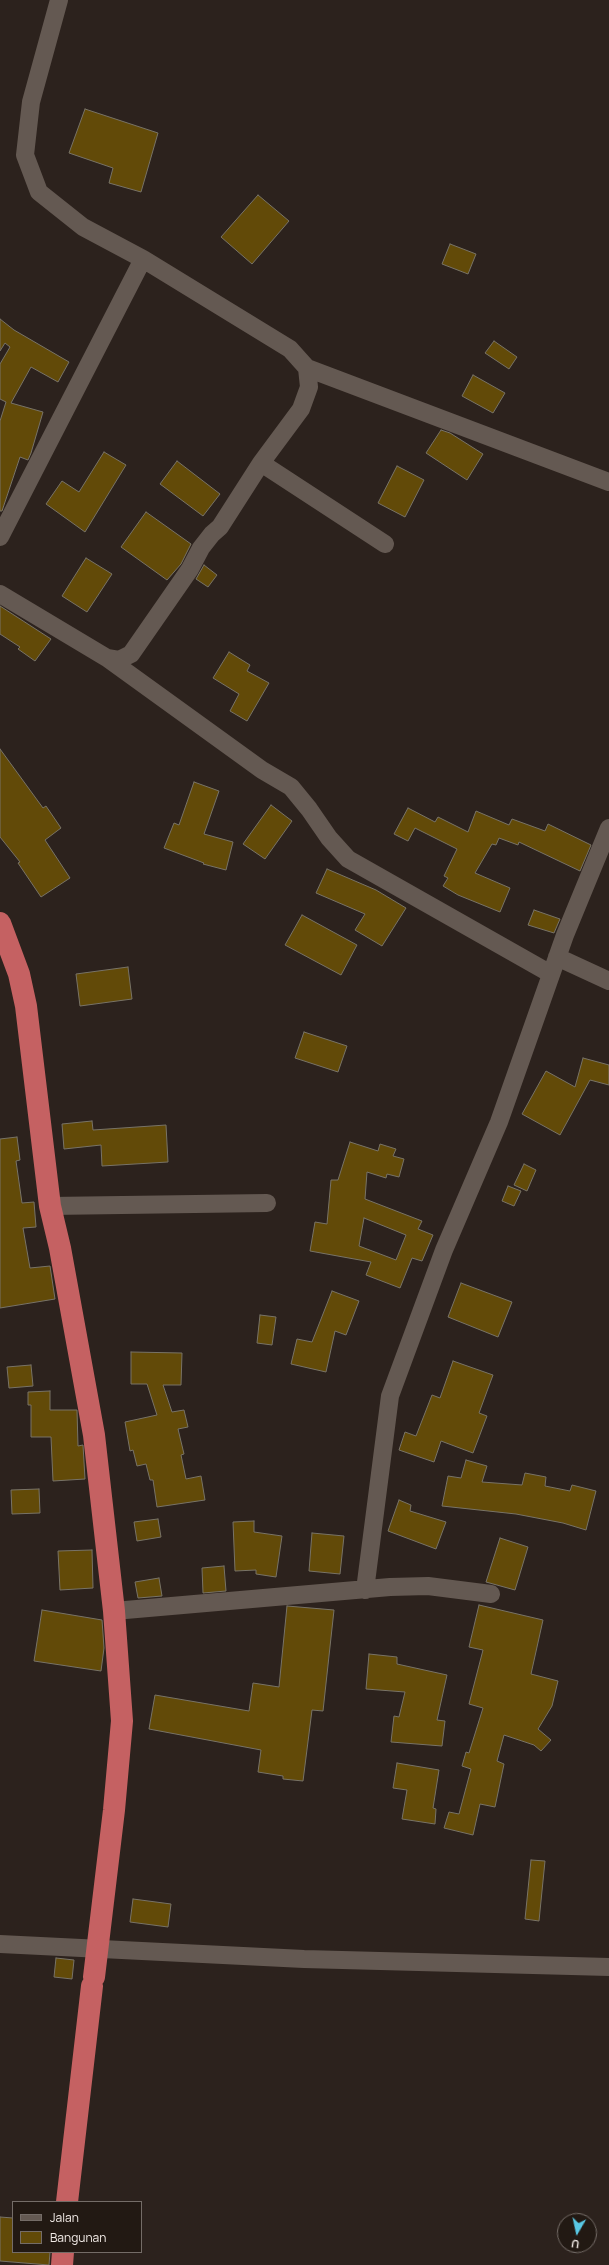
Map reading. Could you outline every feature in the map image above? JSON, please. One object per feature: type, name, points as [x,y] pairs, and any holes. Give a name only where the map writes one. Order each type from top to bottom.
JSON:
[{"type":"highway","points":[[0,923],[19,974],[26,1006],[50,1206],[60,1248],[94,1435],[114,1611],[122,1721],[114,1810],[67,2201]]},
{"type":"highway","points":[[62,2265],[63,2253]]},
{"type":"street","points":[[59,0],[31,102],[25,155],[39,192],[83,227],[143,259],[290,348],[307,368],[609,482]]},
{"type":"street","points":[[0,536],[143,259]]},
{"type":"street","points":[[107,658],[119,660],[131,654],[190,569],[201,548],[212,534],[220,527],[261,463],[301,409],[309,387],[307,368]]},
{"type":"street","points":[[261,463],[385,544]]},
{"type":"street","points":[[0,594],[107,658],[262,770],[291,787],[309,809],[329,838],[348,859],[554,965],[609,981]]},
{"type":"street","points":[[365,1590],[390,1396],[444,1250],[499,1122],[554,965],[609,828]]},
{"type":"street","points":[[50,1206],[268,1203]]},
{"type":"street","points":[[114,1611],[208,1602],[428,1586],[491,1594]]},
{"type":"street","points":[[0,1944],[304,1959],[609,1967]]},
{"type":"building","points":[[85,109],[158,133],[141,192],[109,183],[113,168],[69,153]]},
{"type":"building","points":[[258,195],[289,221],[252,264],[221,237]]},
{"type":"building","points":[[450,244],[476,254],[468,274],[442,264]]},
{"type":"building","points":[[0,319],[14,330],[69,362],[58,382],[31,367],[11,403],[43,412],[31,453],[28,460],[20,457],[2,511],[0,511],[0,421],[6,402],[0,399],[0,364],[10,347],[5,343],[0,351]]},
{"type":"building","points":[[494,341],[517,357],[509,369],[485,353]]},
{"type":"building","points":[[473,375],[505,393],[493,413],[462,396]]},
{"type":"building","points":[[441,430],[450,433],[483,454],[467,480],[426,453]]},
{"type":"building","points":[[104,452],[126,465],[85,532],[46,504],[62,481],[79,492]]},
{"type":"building","points":[[177,461],[220,494],[203,516],[160,484]]},
{"type":"building","points":[[397,466],[424,480],[405,517],[378,503]]},
{"type":"building","points":[[146,512],[191,544],[181,564],[167,580],[121,547]]},
{"type":"building","points":[[86,558],[112,574],[87,612],[62,596]]},
{"type":"building","points":[[204,565],[217,575],[208,587],[196,579]]},
{"type":"building","points":[[0,606],[51,639],[35,661],[18,649],[20,647],[0,634]]},
{"type":"building","points":[[229,652],[250,665],[247,671],[269,683],[247,721],[230,711],[239,694],[213,678]]},
{"type":"building","points":[[0,749],[43,808],[46,806],[61,828],[45,840],[70,878],[41,897],[18,863],[20,862],[0,837]]},
{"type":"building","points":[[194,782],[219,791],[204,834],[233,842],[226,870],[203,864],[204,863],[164,848],[174,823],[179,825]]},
{"type":"building","points":[[271,805],[292,821],[265,859],[243,844]]},
{"type":"building","points":[[408,808],[435,822],[438,817],[468,832],[476,811],[509,825],[512,819],[545,831],[548,824],[591,845],[580,871],[519,842],[518,845],[499,838],[496,845],[492,844],[475,873],[510,888],[500,912],[458,895],[443,886],[448,878],[444,876],[457,849],[415,828],[408,841],[394,834]]},
{"type":"building","points":[[327,869],[376,890],[406,908],[382,946],[355,930],[365,914],[316,893]]},
{"type":"building","points":[[534,910],[560,919],[554,933],[528,925]]},
{"type":"building","points":[[302,915],[357,945],[341,975],[285,945]]},
{"type":"building","points":[[128,967],[132,999],[80,1006],[76,974]]},
{"type":"building","points":[[304,1032],[347,1046],[338,1072],[295,1058]]},
{"type":"building","points":[[583,1058],[609,1065],[609,1085],[590,1080],[560,1135],[522,1114],[546,1071],[575,1087]]},
{"type":"building","points":[[92,1121],[93,1130],[166,1125],[168,1162],[102,1166],[101,1145],[64,1149],[62,1124]]},
{"type":"building","points":[[17,1137],[20,1160],[16,1161],[22,1203],[34,1202],[36,1227],[23,1228],[30,1268],[50,1266],[55,1299],[0,1308],[0,1139]]},
{"type":"building","points":[[350,1142],[378,1151],[380,1144],[396,1149],[393,1156],[404,1159],[399,1177],[387,1174],[386,1178],[367,1172],[365,1199],[422,1221],[418,1229],[433,1235],[422,1261],[412,1258],[400,1288],[366,1275],[371,1262],[310,1251],[315,1222],[327,1224],[331,1180],[338,1180]],"holes":[[[364,1218],[406,1235],[396,1260],[359,1246]]]},
{"type":"building","points":[[524,1164],[536,1170],[527,1191],[514,1185]]},
{"type":"building","points":[[508,1186],[521,1191],[514,1206],[502,1201]]},
{"type":"building","points":[[461,1283],[512,1302],[498,1337],[448,1317]]},
{"type":"building","points":[[332,1291],[359,1301],[346,1335],[335,1331],[326,1372],[291,1364],[297,1339],[312,1342]]},
{"type":"building","points":[[260,1315],[276,1317],[272,1345],[257,1343]]},
{"type":"building","points":[[131,1352],[182,1353],[181,1385],[163,1385],[172,1412],[184,1410],[188,1427],[178,1429],[184,1454],[181,1455],[186,1479],[201,1476],[205,1500],[157,1507],[153,1480],[150,1480],[146,1464],[137,1466],[133,1450],[130,1451],[125,1422],[157,1415],[147,1384],[131,1384]]},
{"type":"building","points":[[453,1361],[493,1375],[479,1413],[487,1416],[473,1453],[441,1441],[434,1462],[399,1450],[405,1432],[416,1436],[432,1395],[440,1398]]},
{"type":"building","points":[[31,1365],[33,1386],[9,1388],[7,1367]]},
{"type":"building","points":[[50,1391],[50,1410],[77,1410],[78,1446],[83,1445],[85,1479],[53,1481],[51,1437],[31,1437],[31,1405],[28,1405],[28,1392]]},
{"type":"building","points":[[466,1460],[487,1466],[482,1482],[522,1485],[525,1473],[546,1477],[545,1486],[570,1491],[572,1485],[596,1491],[586,1530],[563,1523],[516,1514],[442,1506],[448,1476],[461,1478]]},
{"type":"building","points":[[39,1489],[40,1513],[12,1514],[11,1490]]},
{"type":"building","points":[[399,1500],[411,1505],[410,1511],[446,1522],[436,1549],[388,1531]]},
{"type":"building","points":[[158,1519],[161,1537],[137,1541],[134,1522]]},
{"type":"building","points":[[254,1521],[254,1532],[282,1536],[276,1577],[256,1574],[256,1570],[235,1571],[233,1522]]},
{"type":"building","points":[[312,1533],[344,1536],[340,1574],[309,1571]]},
{"type":"building","points":[[500,1538],[528,1547],[515,1590],[486,1582]]},
{"type":"building","points":[[92,1550],[93,1588],[60,1590],[58,1551]]},
{"type":"building","points":[[224,1566],[226,1591],[203,1593],[202,1568]]},
{"type":"building","points":[[159,1578],[162,1596],[138,1598],[135,1582]]},
{"type":"building","points":[[479,1605],[543,1620],[531,1674],[558,1681],[552,1706],[538,1729],[551,1740],[541,1751],[534,1745],[504,1735],[497,1761],[504,1764],[495,1807],[480,1804],[473,1835],[444,1828],[449,1812],[459,1814],[471,1769],[462,1766],[466,1752],[469,1753],[483,1708],[469,1704],[483,1650],[469,1647]]},
{"type":"building","points":[[287,1606],[334,1610],[323,1711],[312,1710],[303,1781],[283,1779],[283,1776],[258,1772],[261,1750],[149,1729],[155,1695],[249,1711],[253,1683],[279,1687]]},
{"type":"building","points":[[42,1610],[102,1620],[104,1648],[101,1671],[34,1661]]},
{"type":"building","points":[[369,1654],[397,1657],[397,1664],[447,1675],[437,1720],[445,1721],[442,1746],[391,1742],[394,1716],[399,1717],[405,1692],[366,1689]]},
{"type":"building","points":[[397,1763],[439,1770],[433,1808],[436,1809],[435,1824],[402,1819],[407,1790],[393,1788]]},
{"type":"building","points":[[531,1860],[545,1861],[539,1921],[525,1919]]},
{"type":"building","points":[[133,1899],[171,1904],[168,1927],[130,1922]]},
{"type":"building","points":[[56,1958],[74,1960],[72,1979],[54,1977]]},
{"type":"building","points":[[0,2217],[12,2218],[12,2253],[50,2253],[49,2265],[0,2261]]}]
